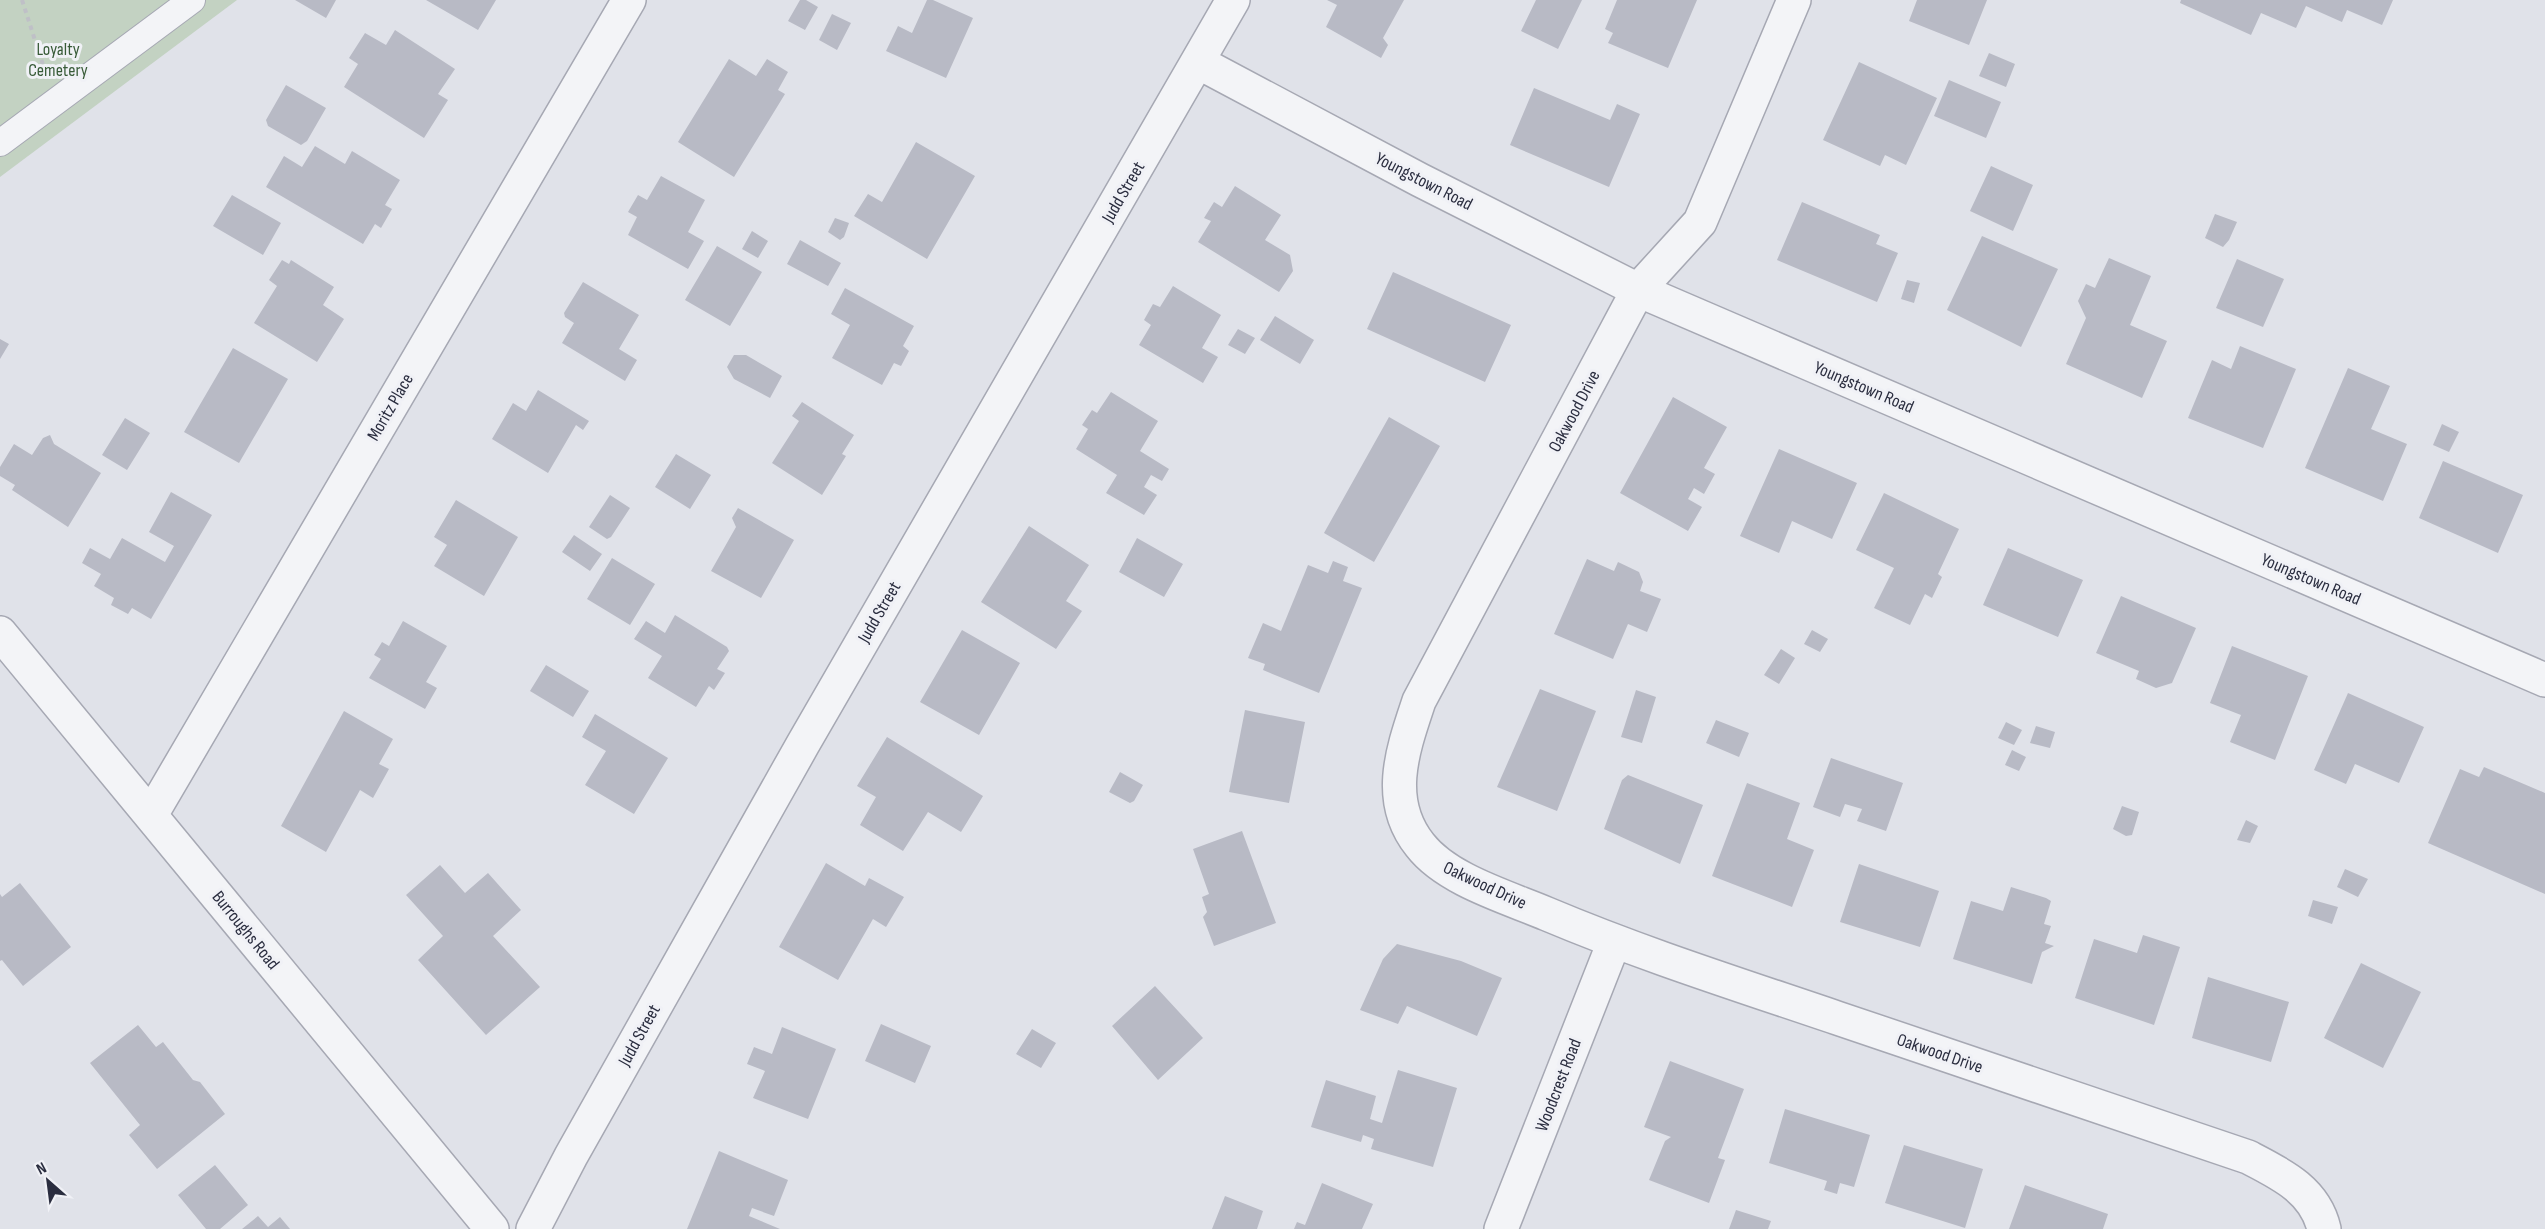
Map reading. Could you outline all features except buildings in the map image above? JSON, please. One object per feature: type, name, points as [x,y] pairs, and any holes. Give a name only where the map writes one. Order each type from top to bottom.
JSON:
[{"type":"street","name":"Moritz Place","points":[[152,815],[630,0]]},
{"type":"street","name":"Judd Street","points":[[533,1229],[577,1146],[803,744],[1233,0]]},
{"type":"street","name":"Oakwood Drive","points":[[1794,0],[1700,222],[1638,290],[1419,701],[1399,768],[1400,795],[1405,820],[1418,843],[1433,860],[1462,878],[1614,942],[2248,1157],[2293,1181],[2320,1214],[2324,1229]]},
{"type":"street","name":"Youngstown Road","points":[[1198,62],[1420,180],[1638,290],[2545,680]]},
{"type":"street","name":"Burroughs Road","points":[[0,633],[492,1229]]},
{"type":"street","name":"Woodcrest Road","points":[[1501,1229],[1614,942]]},
{"type":"lane","points":[[0,143],[192,0]]},
{"type":"path","points":[[22,0],[54,103]]},
{"type":"green space","name":"Loyalty Cemetery","points":[[0,0],[237,0],[0,177]]}]
